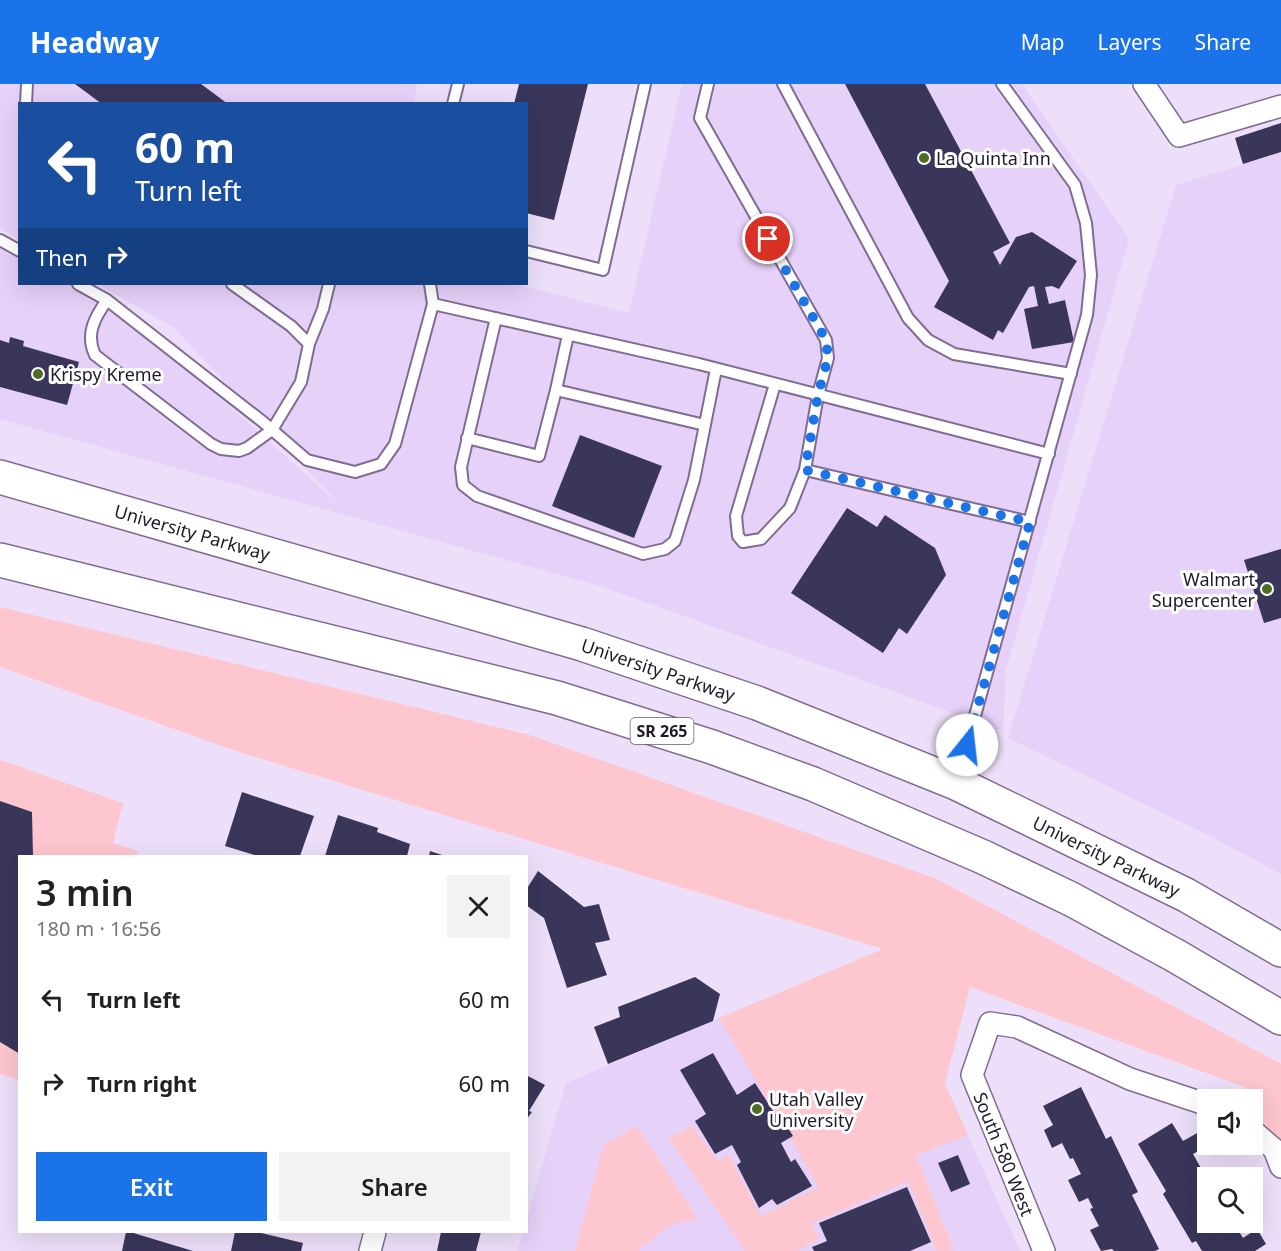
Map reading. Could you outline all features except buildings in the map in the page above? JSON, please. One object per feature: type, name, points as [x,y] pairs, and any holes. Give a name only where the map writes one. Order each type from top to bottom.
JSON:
[{"type":"main road","name":"University Parkway","points":[[0,477],[582,644],[757,703],[957,783],[1186,895],[1281,950]]},
{"type":"main road","name":"SR 265","points":[[0,560],[557,698],[712,747],[813,784],[983,856],[1071,899],[1165,950],[1281,1018]]},
{"type":"street","points":[[1144,84],[1179,136],[1281,106]]},
{"type":"street","name":"South 580 West","points":[[1044,1251],[972,1076],[990,1023],[1017,1027],[1130,1079],[1197,1101]]},
{"type":"street","points":[[1263,1142],[1277,1158]]},
{"type":"street","points":[[370,1251],[375,1233]]},
{"type":"lane","points":[[26,102],[27,84]]},
{"type":"lane","points":[[454,102],[458,84]]},
{"type":"lane","points":[[528,251],[603,270],[645,84]]},
{"type":"lane","points":[[708,84],[700,118],[826,340],[828,358],[818,395],[805,470],[790,508],[761,539],[743,542],[738,536],[736,516],[775,384]]},
{"type":"lane","points":[[783,84],[908,318],[928,340],[954,354],[1071,374]]},
{"type":"lane","points":[[957,783],[1087,315],[1091,275],[1086,223],[1075,185],[1002,84]]},
{"type":"lane","points":[[0,240],[18,250]]},
{"type":"lane","points":[[80,285],[108,300],[307,460],[355,472],[381,464],[395,444],[433,304],[430,285]]},
{"type":"lane","points":[[233,285],[291,326],[309,344]]},
{"type":"lane","points":[[108,300],[94,319],[91,346],[95,355],[211,444],[221,449],[239,451],[272,430],[301,382],[309,344],[328,285]]},
{"type":"lane","points":[[433,304],[716,369],[1049,454]]},
{"type":"lane","points":[[496,318],[461,467],[463,485],[477,496],[643,554],[666,549],[675,541],[694,480],[716,369]]},
{"type":"lane","points":[[467,438],[539,456],[568,335]]},
{"type":"lane","points":[[556,390],[705,425]]},
{"type":"lane","points":[[805,470],[1030,522]]},
{"type":"shaded area","points":[[0,84],[417,84],[414,102],[18,102],[18,239],[0,228]]},
{"type":"shaded area","points":[[682,84],[1022,84],[1129,239],[1006,670],[1003,731],[600,586],[0,419],[0,242],[18,251],[18,285],[85,285],[107,296],[343,508],[173,327],[99,285],[519,285],[629,313]]},
{"type":"shaded area","points":[[1281,153],[1281,874],[1208,835],[1008,738],[1176,185]]},
{"type":"shaded area","points":[[0,607],[530,735],[937,879],[1281,1064],[1281,1160],[1263,1124],[1263,1089],[1246,1089],[970,987],[945,1083],[968,1135],[916,1155],[954,1250],[937,1251],[908,1181],[811,1224],[819,1238],[798,1251],[745,1251],[669,1138],[692,1126],[718,1161],[728,1154],[761,1216],[819,1187],[719,1018],[883,949],[239,752],[0,667]]},
{"type":"shaded area","points":[[0,760],[123,803],[113,843],[138,851],[137,855],[18,855],[18,1080],[0,1074]]},
{"type":"shaded area","name":"Utah Valley University","points":[[884,949],[1020,1251],[517,1251],[523,1233],[528,1233],[528,1215],[566,1083]]},
{"type":"shaded area","points":[[637,1126],[698,1219],[674,1223],[639,1251],[575,1251],[603,1146]]},
{"type":"place","name":"La Quinta Inn","points":[[924,158]]},
{"type":"place","name":"Krispy Kreme","points":[[38,374]]},
{"type":"place","name":"Walmart Supercenter","points":[[1267,589]]},
{"type":"place","name":"Utah Valley University","points":[[757,1109]]},
{"type":"route","points":[[768,239],[826,340],[828,358],[818,395],[805,470],[1030,522],[967,745]]}]
